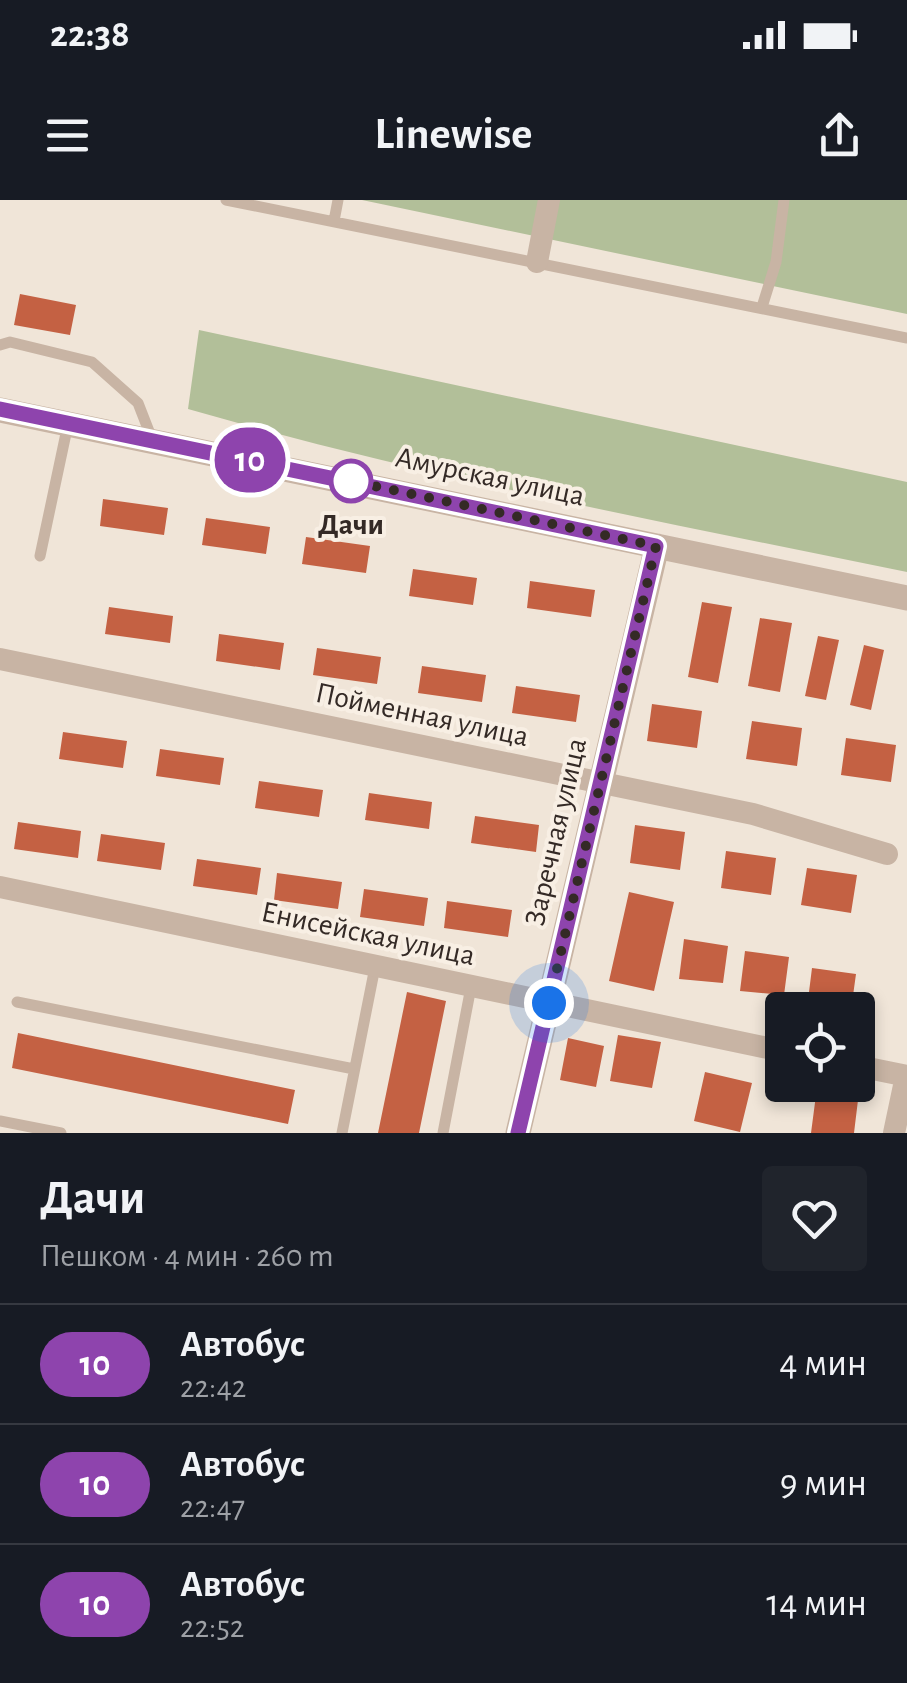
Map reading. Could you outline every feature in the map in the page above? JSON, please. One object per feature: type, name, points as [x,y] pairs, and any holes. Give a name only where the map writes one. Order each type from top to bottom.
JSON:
[{"type":"street","points":[[537,262],[550,200]]},
{"type":"street","name":"Амурская улица","points":[[0,410],[907,598]]},
{"type":"street","name":"Заречная улица","points":[[518,1133],[656,546]]},
{"type":"street","name":"Пойменная улица","points":[[0,658],[753,814],[887,854]]},
{"type":"street","name":"Енисейская улица","points":[[0,886],[765,1047]]},
{"type":"street","points":[[875,1070],[906,1076],[894,1133]]},
{"type":"lane","points":[[226,200],[907,338]]},
{"type":"lane","points":[[334,221],[338,200]]},
{"type":"lane","points":[[762,307],[776,262],[784,200]]},
{"type":"lane","points":[[0,345],[10,342],[92,362],[138,403],[152,439]]},
{"type":"lane","points":[[40,556],[68,424]]},
{"type":"lane","points":[[342,1133],[375,967]]},
{"type":"lane","points":[[444,1133],[471,987]]},
{"type":"lane","points":[[17,1002],[354,1069]]},
{"type":"lane","points":[[0,1121],[61,1133]]},
{"type":"green space","points":[[362,200],[907,200],[907,314]]},
{"type":"green space","points":[[199,330],[907,482],[907,572],[456,478],[188,409]]},
{"type":"building","points":[[20,294],[76,305],[70,335],[14,325]]},
{"type":"building","points":[[103,499],[168,508],[164,535],[100,526]]},
{"type":"building","points":[[206,518],[270,527],[266,554],[202,545]]},
{"type":"building","points":[[306,537],[370,546],[366,573],[302,564]]},
{"type":"building","points":[[413,569],[477,578],[473,605],[409,596]]},
{"type":"building","points":[[530,581],[595,590],[591,617],[527,608]]},
{"type":"building","points":[[702,602],[732,607],[718,683],[688,677]]},
{"type":"building","points":[[109,607],[173,616],[170,643],[105,634]]},
{"type":"building","points":[[760,618],[792,623],[780,692],[748,686]]},
{"type":"building","points":[[219,634],[284,643],[280,670],[216,661]]},
{"type":"building","points":[[818,636],[839,640],[826,700],[805,696]]},
{"type":"building","points":[[864,645],[884,650],[871,710],[850,705]]},
{"type":"building","points":[[317,648],[381,657],[377,684],[313,675]]},
{"type":"building","points":[[422,666],[486,675],[482,702],[418,693]]},
{"type":"building","points":[[516,686],[580,695],[576,722],[512,713]]},
{"type":"building","points":[[652,704],[702,711],[697,748],[647,741]]},
{"type":"building","points":[[752,721],[802,728],[797,766],[746,759]]},
{"type":"building","points":[[63,732],[127,741],[123,768],[59,759]]},
{"type":"building","points":[[846,738],[896,745],[891,782],[841,775]]},
{"type":"building","points":[[160,749],[224,758],[220,785],[156,776]]},
{"type":"building","points":[[259,781],[323,790],[319,817],[255,808]]},
{"type":"building","points":[[369,793],[432,802],[429,829],[365,820]]},
{"type":"building","points":[[475,816],[539,825],[536,852],[471,843]]},
{"type":"building","points":[[18,822],[81,831],[78,858],[14,849]]},
{"type":"building","points":[[635,825],[685,832],[680,870],[630,863]]},
{"type":"building","points":[[101,834],[165,843],[161,870],[97,861]]},
{"type":"building","points":[[726,851],[776,858],[771,895],[721,888]]},
{"type":"building","points":[[197,859],[261,868],[257,895],[193,886]]},
{"type":"building","points":[[807,868],[857,875],[851,913],[801,905]]},
{"type":"building","points":[[277,873],[342,882],[338,909],[274,900]]},
{"type":"building","points":[[364,889],[428,898],[424,926],[360,917]]},
{"type":"building","points":[[629,892],[674,902],[654,991],[609,981]]},
{"type":"building","points":[[447,901],[512,910],[508,937],[444,928]]},
{"type":"building","points":[[684,939],[728,946],[723,983],[679,979]]},
{"type":"building","points":[[745,951],[789,957],[784,992],[740,991]]},
{"type":"building","points":[[812,968],[856,974],[854,992],[809,992]]},
{"type":"building","points":[[407,992],[446,1001],[419,1133],[378,1133]]},
{"type":"building","points":[[18,1033],[295,1090],[288,1124],[12,1068]]},
{"type":"building","points":[[618,1035],[661,1042],[652,1088],[610,1081]]},
{"type":"building","points":[[568,1038],[604,1046],[596,1087],[560,1080]]},
{"type":"building","points":[[705,1072],[752,1083],[740,1132],[694,1121]]},
{"type":"building","points":[[815,1102],[858,1102],[854,1133],[811,1133]]},
{"type":"bus line","name":"10","points":[[0,409],[656,546],[518,1133]]},
{"type":"place","name":"Дачи","points":[[351,481]]},
{"type":"route","points":[[351,481],[346,480],[656,546],[549,1003]]}]
